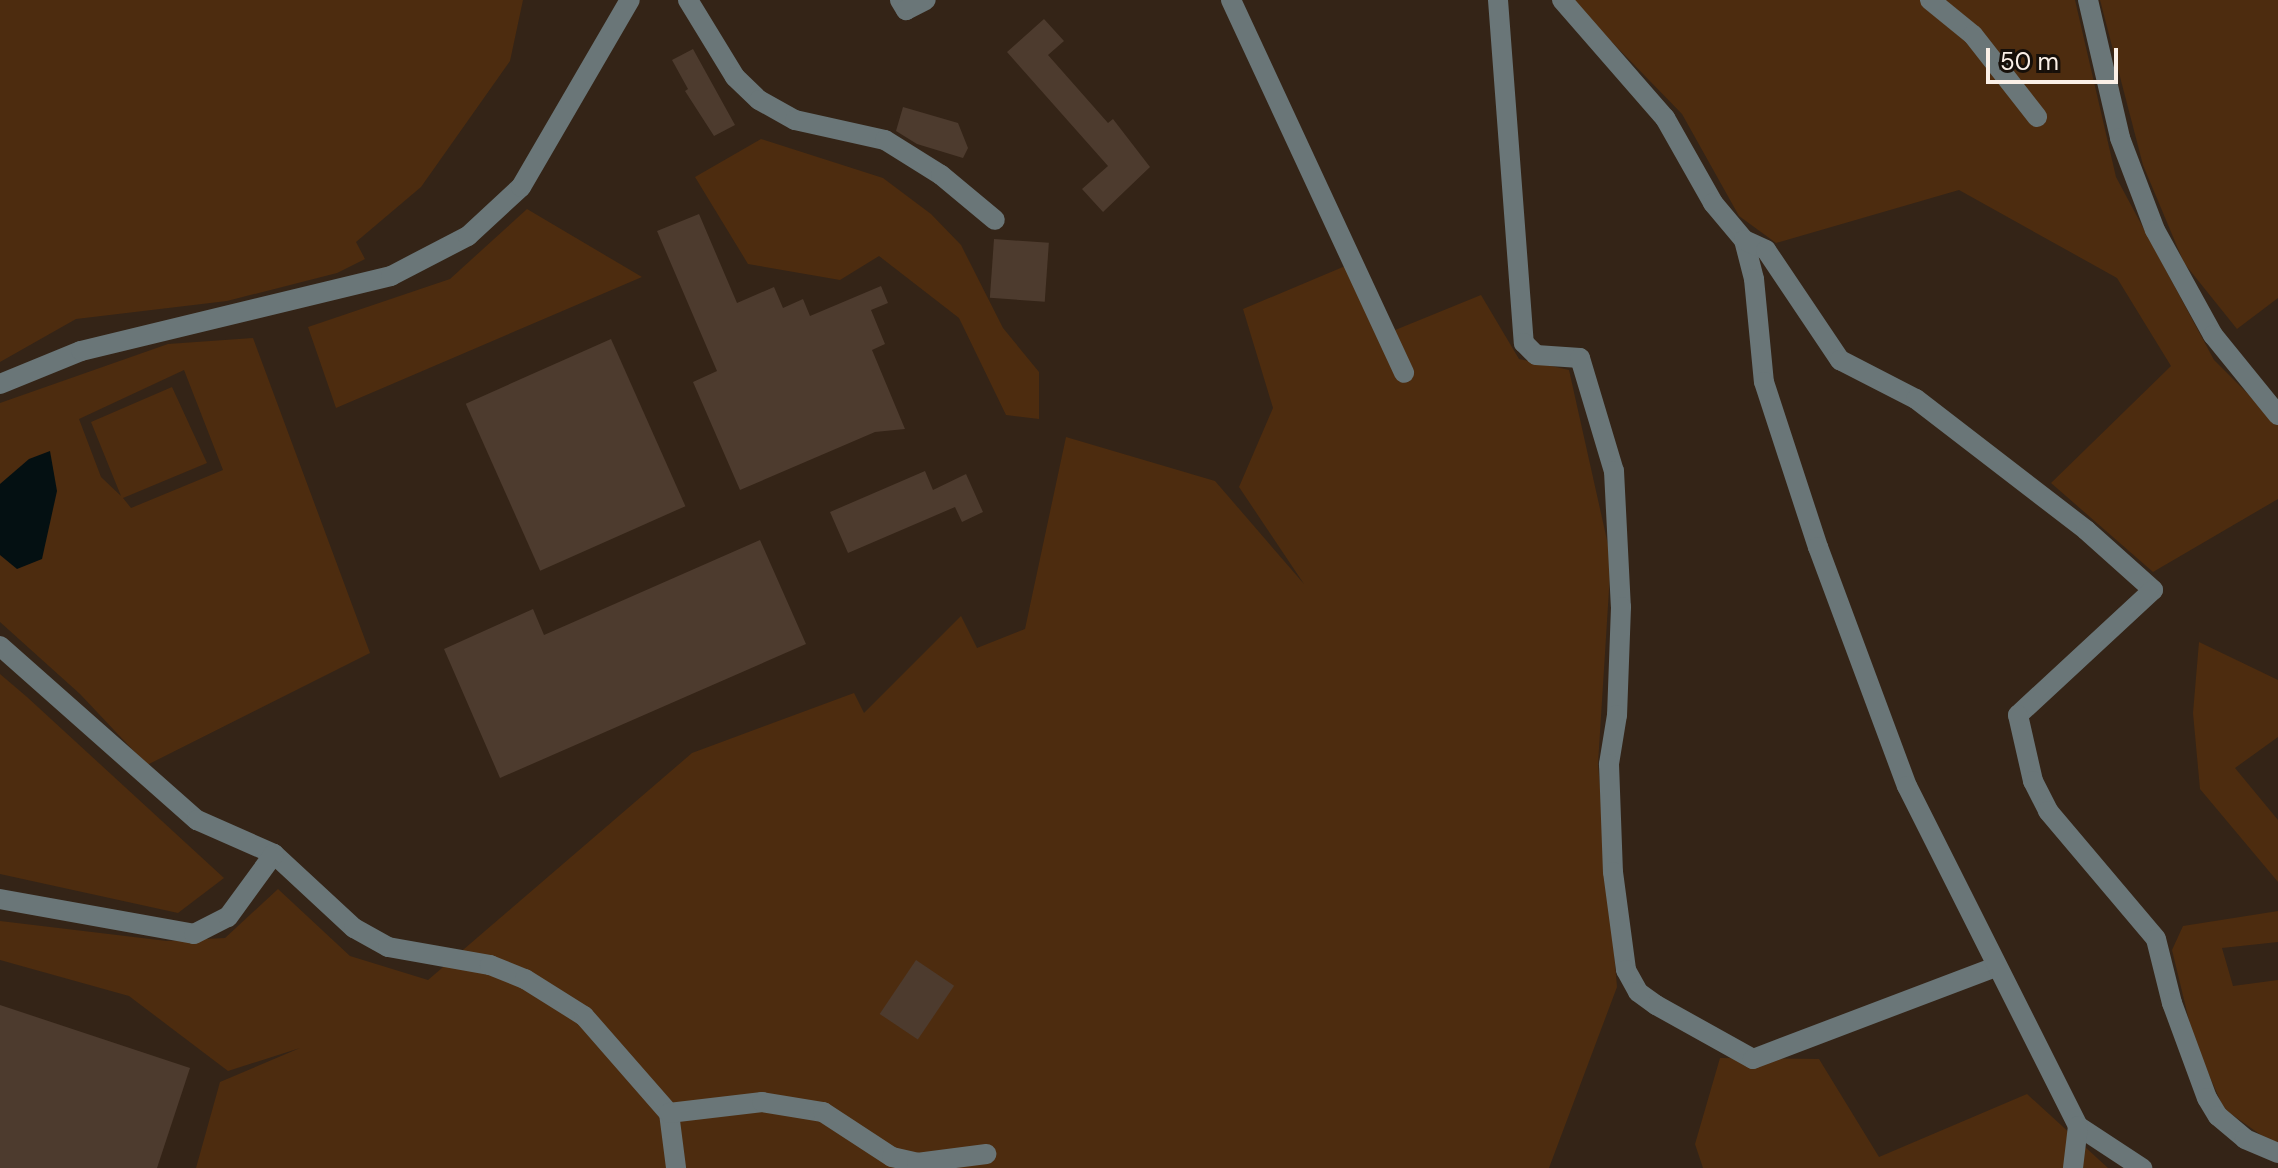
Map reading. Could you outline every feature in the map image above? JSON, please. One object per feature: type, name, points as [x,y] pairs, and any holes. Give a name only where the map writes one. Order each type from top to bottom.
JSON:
[{"type":"street","points":[[0,384],[81,351],[391,276],[468,236],[521,187],[630,0]]},
{"type":"street","points":[[688,0],[735,77],[759,100],[795,120],[885,140],[941,175],[995,220]]},
{"type":"street","points":[[900,0],[906,10],[926,0]]},
{"type":"street","points":[[1231,0],[1404,373]]},
{"type":"street","points":[[1498,0],[1524,343],[1536,355],[1580,358],[1614,471],[1621,607],[1617,715],[1609,764],[1613,872],[1626,970],[1638,992],[1656,1005],[1753,1059],[1995,967]]},
{"type":"street","points":[[1562,0],[1665,118],[1713,203],[1744,240],[1754,279],[1764,382],[1818,547],[1907,786],[1995,967],[2078,1126],[2142,1168]]},
{"type":"street","points":[[1930,0],[1973,35],[2037,117]]},
{"type":"street","points":[[2088,0],[2120,138],[2155,230],[2213,335],[2278,415]]},
{"type":"street","points":[[1744,240],[1766,250],[1840,360],[1916,399],[2086,530],[2153,590],[2018,715],[2033,781],[2048,811],[2156,939],[2172,1003],[2213,1107],[2245,1139],[2278,1153]]},
{"type":"street","points":[[0,646],[197,820],[274,854],[354,928],[388,947],[490,965],[525,979],[584,1016],[669,1113],[676,1168]]},
{"type":"street","points":[[0,899],[194,934],[228,917],[274,854]]},
{"type":"street","points":[[669,1113],[762,1102],[823,1112],[892,1157],[917,1163],[986,1154]]},
{"type":"street","points":[[2073,1168],[2078,1126]]},
{"type":"shaded area","points":[[0,0],[523,0],[510,61],[421,187],[356,242],[365,259],[337,273],[227,301],[76,319],[0,362]]},
{"type":"shaded area","points":[[1571,0],[2075,0],[2116,177],[2214,360],[2278,424],[2278,499],[2153,572],[2051,483],[2171,366],[2117,278],[1959,190],[1776,243],[1739,216],[1682,114]]},
{"type":"shaded area","points":[[2100,0],[2278,0],[2278,298],[2237,329],[2184,263],[2143,165]]},
{"type":"shaded area","points":[[761,139],[883,178],[931,214],[961,245],[1003,328],[1039,372],[1039,419],[1006,415],[959,318],[879,256],[840,280],[748,264],[695,177]]},
{"type":"shaded area","points":[[527,209],[642,277],[336,408],[308,327],[450,279]]},
{"type":"shaded area","points":[[1350,264],[1378,337],[1481,295],[1519,359],[1569,370],[1611,558],[1598,764],[1617,987],[1549,1168],[196,1168],[220,1082],[300,1048],[228,1071],[129,996],[0,960],[0,921],[167,941],[225,938],[278,889],[350,956],[428,980],[692,753],[854,693],[864,713],[961,616],[977,648],[1025,629],[1066,437],[1215,481],[1304,584],[1239,487],[1273,408],[1243,309]]},
{"type":"shaded area","points":[[253,338],[370,653],[147,765],[80,694],[0,622],[0,403],[168,344]],"holes":[[[184,370],[223,470],[131,508],[123,498],[207,463],[172,387],[91,422],[121,496],[101,477],[79,419]]]},
{"type":"shaded area","points":[[50,451],[57,491],[42,559],[17,569],[0,555],[0,484],[29,459]]},
{"type":"shaded area","points":[[2199,642],[2278,680],[2278,737],[2235,768],[2278,820],[2278,882],[2200,789],[2193,713]]},
{"type":"shaded area","points":[[0,674],[224,878],[178,913],[0,874]]},
{"type":"shaded area","points":[[2278,911],[2278,942],[2222,948],[2233,986],[2278,980],[2278,1147],[2224,1109],[2194,1041],[2172,950],[2183,926]]},
{"type":"shaded area","points":[[1720,1058],[1819,1059],[1879,1157],[2027,1094],[2108,1168],[1703,1168],[1695,1144]]},
{"type":"building","points":[[1044,19],[1064,41],[1048,55],[1108,123],[1113,119],[1150,167],[1103,212],[1082,189],[1108,166],[1007,52]]},
{"type":"building","points":[[693,49],[735,125],[714,136],[685,91],[688,89],[672,60]]},
{"type":"building","points":[[903,107],[958,123],[968,148],[963,158],[917,144],[896,131]]},
{"type":"building","points":[[699,214],[737,303],[774,287],[783,308],[803,299],[810,316],[881,286],[888,303],[871,310],[885,344],[872,350],[905,429],[875,432],[740,490],[693,382],[717,371],[657,231]]},
{"type":"building","points":[[994,239],[1049,243],[1045,302],[990,298]]},
{"type":"building","points":[[611,339],[685,506],[540,571],[466,404]]},
{"type":"building","points":[[925,471],[933,490],[966,474],[983,512],[962,522],[955,507],[848,553],[830,512]]},
{"type":"building","points":[[760,540],[806,644],[500,778],[444,649],[533,609],[544,635]]},
{"type":"building","points":[[916,960],[954,986],[918,1040],[880,1014]]},
{"type":"building","points":[[0,1005],[190,1068],[157,1168],[0,1168]]}]
